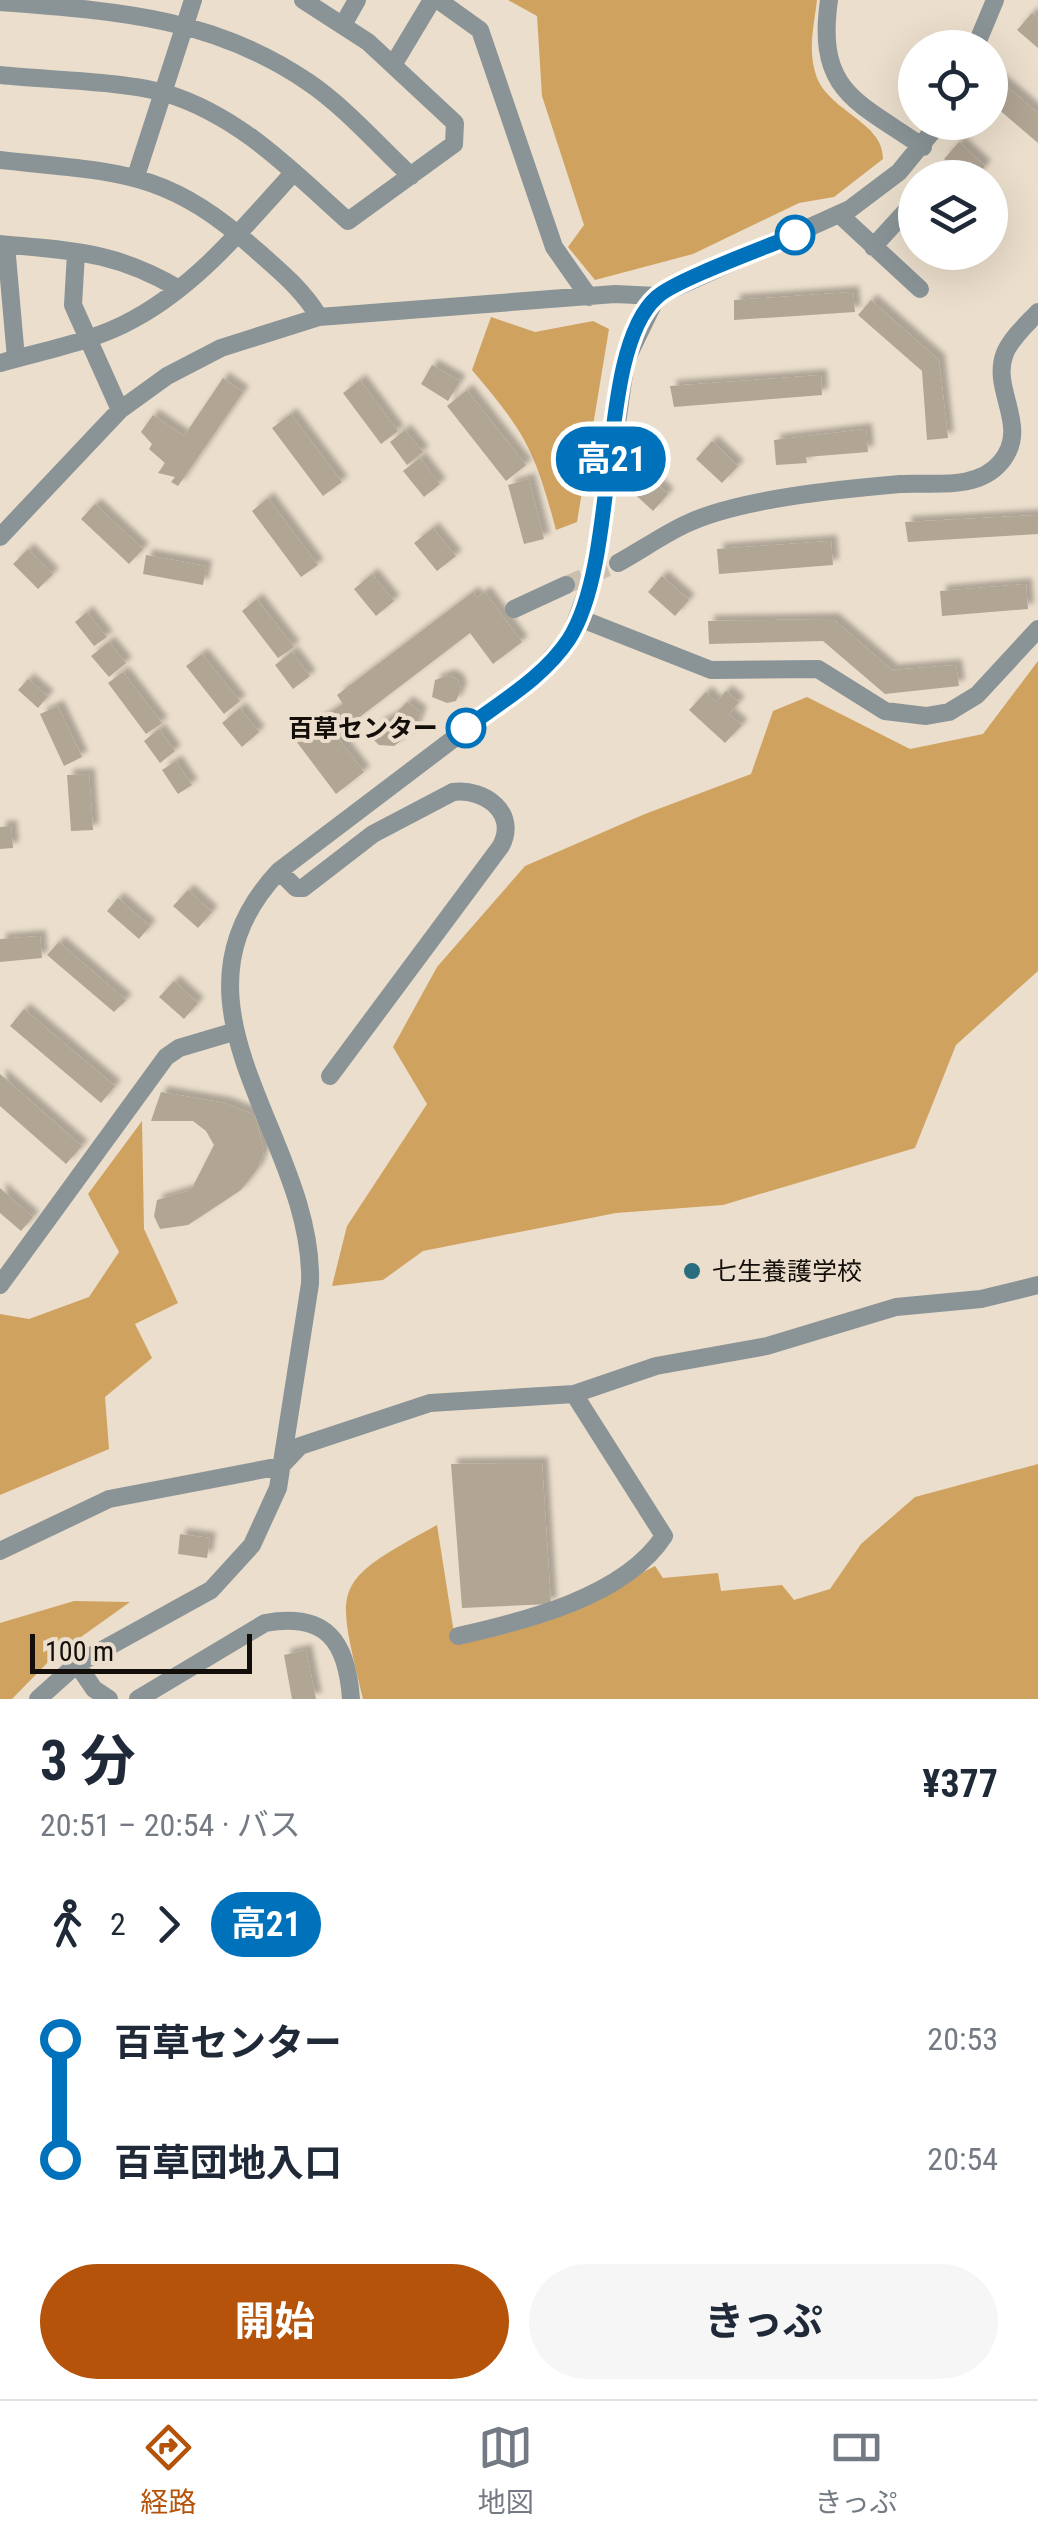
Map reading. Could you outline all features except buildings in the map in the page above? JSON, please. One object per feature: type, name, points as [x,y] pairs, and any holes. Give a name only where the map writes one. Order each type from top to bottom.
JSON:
[{"type":"street","points":[[136,176],[193,0]]},
{"type":"street","points":[[0,75],[164,92],[215,112],[256,138],[348,221],[454,144],[455,123],[344,24],[303,0]]},
{"type":"street","points":[[344,24],[357,0]]},
{"type":"street","points":[[393,65],[435,0],[480,30],[554,247],[589,297]]},
{"type":"street","points":[[829,0],[828,62],[845,96],[923,147]]},
{"type":"street","points":[[982,30],[994,0]]},
{"type":"street","points":[[0,2],[113,11],[185,24],[246,44],[312,84],[411,176]]},
{"type":"street","points":[[0,536],[120,410],[167,376],[221,348],[320,317],[589,297],[657,296],[840,215],[876,194],[928,140]]},
{"type":"street","points":[[0,160],[136,176],[171,188],[210,210],[238,234],[305,294],[320,317]]},
{"type":"street","points":[[179,289],[141,266],[105,254],[3,245],[8,360],[86,340],[133,320],[179,289],[238,234],[294,172]]},
{"type":"street","points":[[840,215],[920,289]]},
{"type":"street","points":[[873,246],[898,219]]},
{"type":"street","points":[[76,252],[73,306],[120,410]]},
{"type":"street","points":[[38,1699],[77,1664],[180,1610],[222,1581],[260,1534],[273,1506],[310,1284],[311,1251],[301,1203],[233,1032],[229,993],[236,938],[255,900],[279,870],[531,680],[560,651],[580,618],[596,564],[626,360],[657,296]]},
{"type":"street","points":[[618,563],[686,524],[754,502],[902,484],[957,483],[991,471],[1002,461],[1015,428],[1001,364],[1006,348],[1038,312]]},
{"type":"street","points":[[514,609],[566,585]]},
{"type":"street","points":[[580,618],[711,670],[818,669],[885,711],[926,716],[949,712],[977,695],[1038,629]]},
{"type":"street","points":[[279,870],[296,888],[304,888],[374,834],[453,792],[466,790],[490,798],[504,818],[507,835],[502,846],[330,1076]]},
{"type":"street","points":[[0,1285],[157,1067],[179,1048],[233,1032]]},
{"type":"street","points":[[0,1551],[109,1499],[281,1466],[300,1446],[430,1403],[574,1394],[656,1366],[767,1346],[896,1308],[981,1299],[1038,1285]]},
{"type":"street","points":[[458,1636],[538,1618],[574,1603],[652,1554],[664,1536],[574,1394]]},
{"type":"street","points":[[138,1699],[265,1623],[286,1620],[309,1622],[333,1636],[347,1657],[351,1699]]},
{"type":"street","points":[[77,1664],[94,1689],[108,1699]]},
{"type":"shaded area","points":[[508,0],[817,0],[812,49],[817,78],[833,100],[875,136],[883,159],[834,197],[799,203],[693,254],[595,280],[568,247],[584,225],[542,96],[537,16]]},
{"type":"shaded area","points":[[491,317],[535,332],[593,321],[609,329],[577,522],[556,530],[526,444],[505,410],[472,370]]},
{"type":"shaded area","points":[[1038,661],[1038,971],[956,1045],[915,1148],[723,1205],[616,1213],[423,1251],[383,1280],[332,1286],[347,1226],[427,1104],[393,1047],[437,967],[525,866],[751,774],[773,711],[807,697],[910,749],[983,734]]},
{"type":"shaded area","points":[[142,1121],[144,1229],[178,1303],[135,1324],[152,1358],[105,1397],[109,1449],[0,1495],[0,1314],[29,1319],[89,1297],[119,1252],[88,1194]]},
{"type":"shaded area","points":[[1038,1464],[1038,1699],[363,1699],[348,1632],[349,1591],[376,1561],[437,1525],[454,1633],[565,1612],[655,1566],[663,1578],[718,1573],[721,1591],[782,1585],[794,1600],[830,1589],[861,1544],[915,1497]]},
{"type":"shaded area","points":[[74,1601],[130,1602],[53,1657],[12,1699],[0,1699],[0,1623]]},
{"type":"tunnel","points":[[566,585],[618,563]]},
{"type":"bus line","name":"高21","points":[[466,728],[546,666],[580,618],[596,564],[626,360],[643,317],[657,296],[795,235]]},
{"type":"place","name":"百草センター","points":[[466,728]]},
{"type":"place","name":"七生養護学校","points":[[692,1271]]}]
